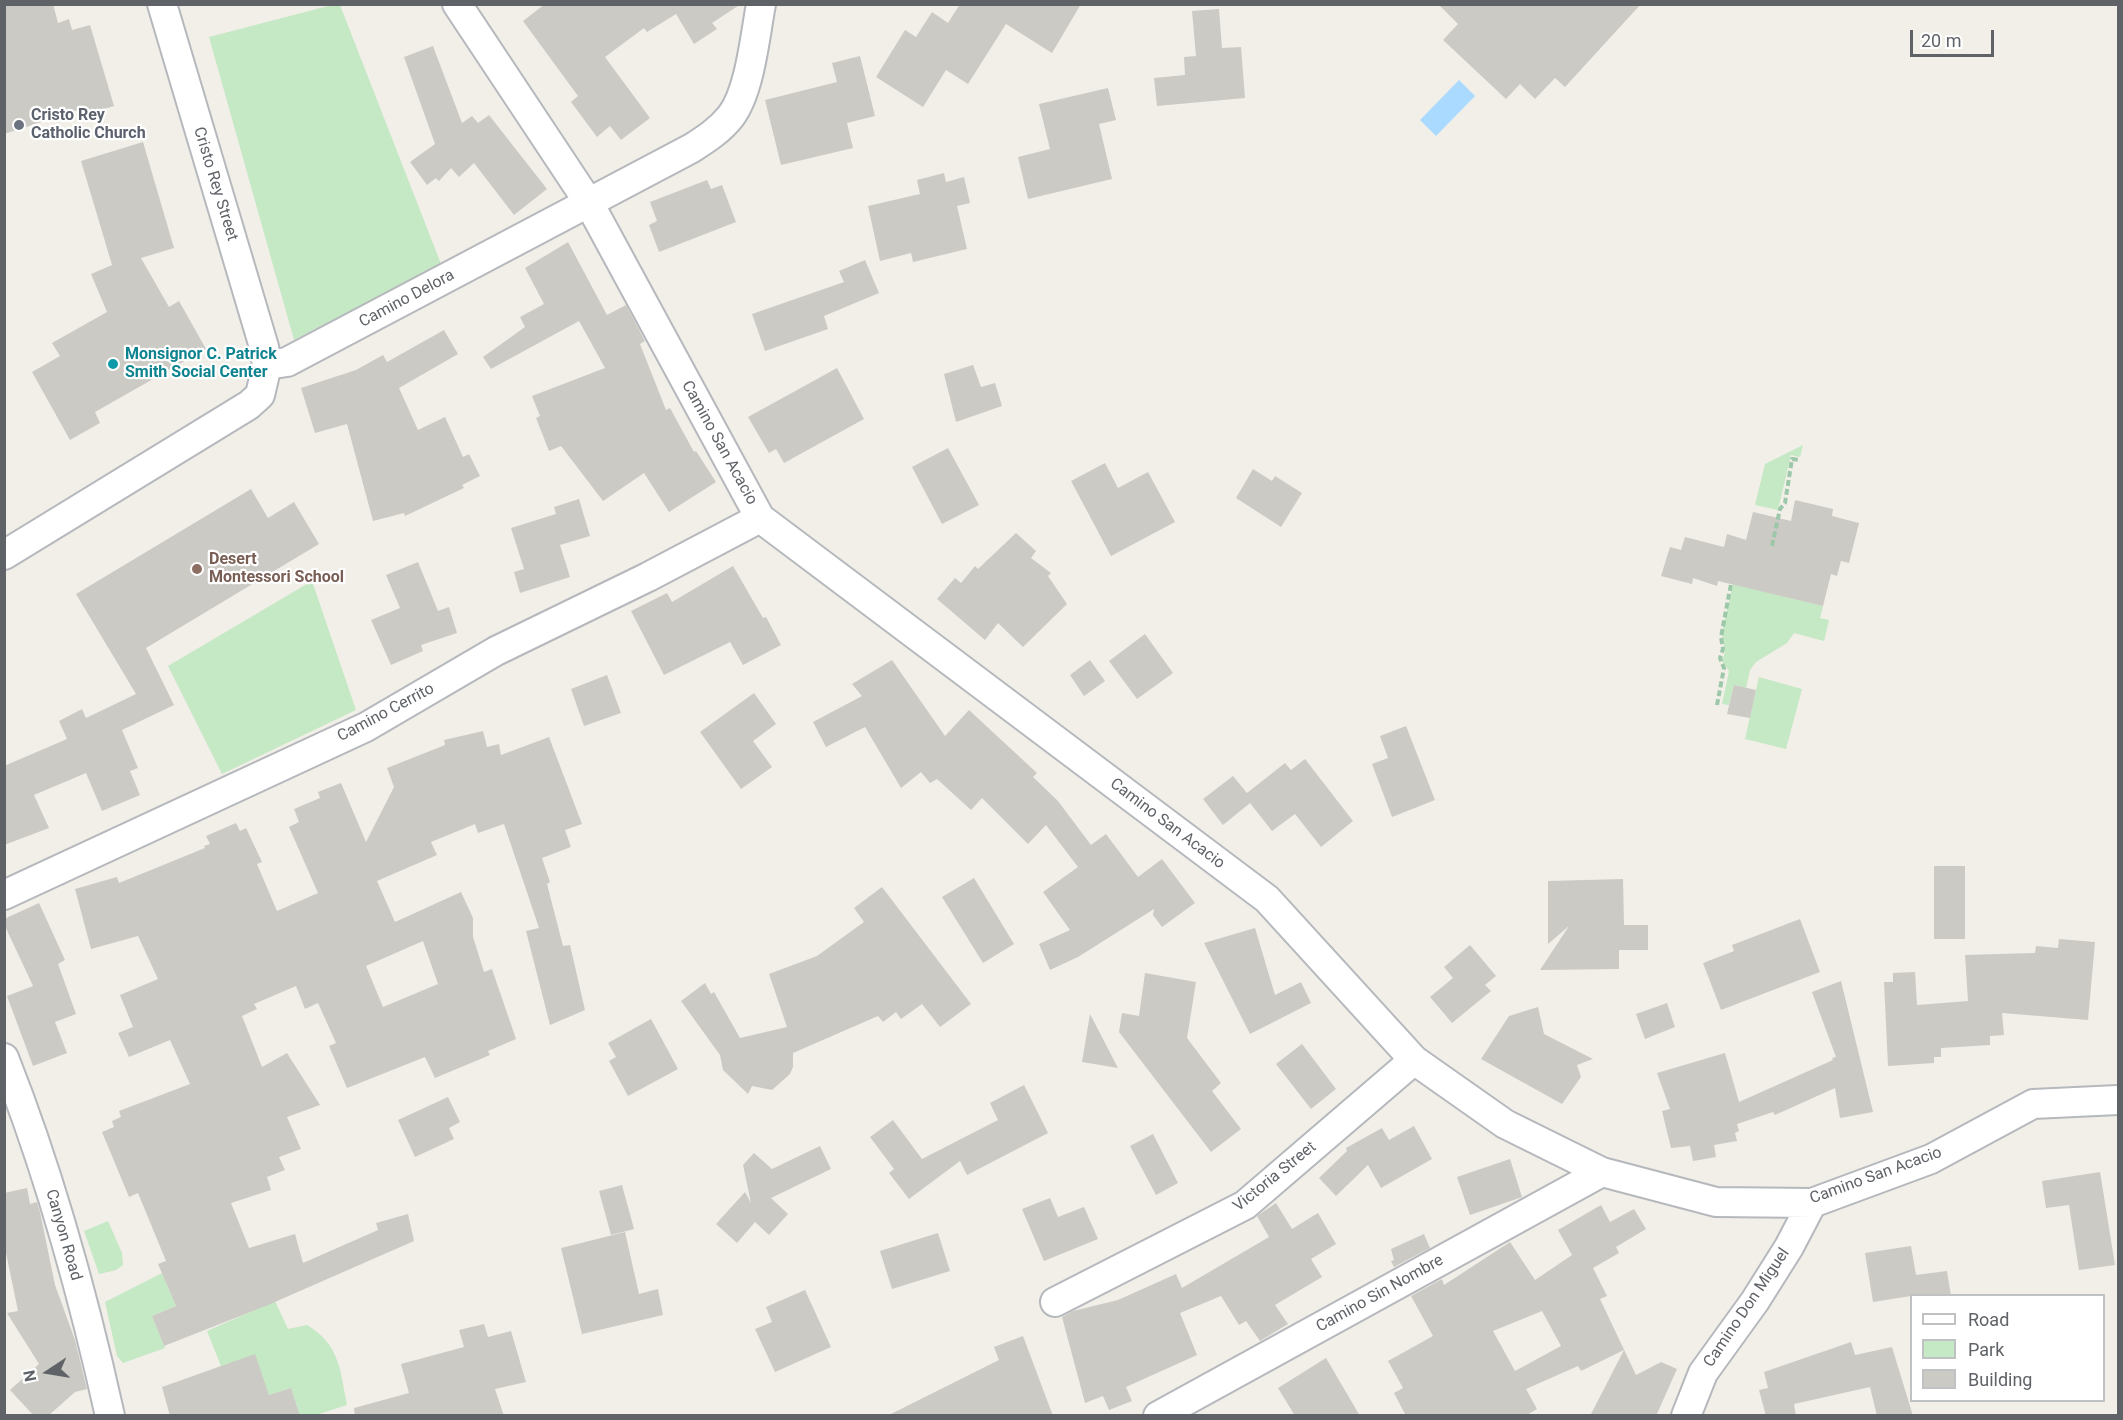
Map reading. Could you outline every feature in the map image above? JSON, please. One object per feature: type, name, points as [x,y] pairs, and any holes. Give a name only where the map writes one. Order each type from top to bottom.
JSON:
[{"type":"street","name":"Cristo Rey Street","points":[[162,4],[264,347],[267,364]]},
{"type":"street","name":"Camino San Acacio","points":[[457,4],[589,203],[760,518],[1267,899],[1414,1060],[1506,1124],[1602,1172],[1716,1202],[1812,1203],[1931,1159],[2033,1104],[2118,1100]]},
{"type":"street","name":"Camino Delora","points":[[267,364],[287,362],[692,148],[717,131],[732,114],[747,78],[761,4]]},
{"type":"street","points":[[4,555],[249,405],[260,395],[267,364]]},
{"type":"street","name":"Camino Cerrito","points":[[4,895],[366,727],[496,651],[648,577],[760,518]]},
{"type":"street","name":"Canyon Road","points":[[4,1059],[34,1134],[63,1232],[110,1416]]},
{"type":"street","name":"Victoria Street","points":[[1055,1302],[1245,1205],[1414,1060]]},
{"type":"street","name":"Camino Sin Nombre","points":[[1158,1416],[1602,1172]]},
{"type":"street","name":"Camino Don Miguel","points":[[1686,1416],[1703,1373],[1755,1301],[1789,1247],[1812,1203]]},
{"type":"path","points":[[1772,546],[1780,509],[1785,503],[1792,459],[1800,460]]},
{"type":"path","points":[[1717,705],[1724,668],[1720,658],[1723,649],[1721,637],[1731,584]]},
{"type":"green space","points":[[336,4],[340,5],[441,264],[294,340],[209,37]]},
{"type":"green space","points":[[1803,445],[1800,457],[1791,455],[1778,510],[1755,505],[1765,464]]},
{"type":"green space","points":[[312,581],[356,710],[222,774],[168,666]]},
{"type":"green space","points":[[1733,584],[1823,606],[1820,618],[1829,620],[1824,641],[1794,633],[1787,643],[1756,662],[1750,670],[1746,688],[1734,685],[1729,705],[1722,704],[1729,671],[1722,661],[1725,652],[1722,632]]},
{"type":"green space","points":[[1759,677],[1802,689],[1786,749],[1745,739]]},
{"type":"green space","points":[[108,1221],[122,1253],[123,1265],[116,1270],[99,1274],[84,1231]]},
{"type":"green space","points":[[162,1273],[176,1306],[152,1316],[165,1348],[123,1363],[117,1356],[105,1302]]},
{"type":"green space","points":[[275,1301],[288,1329],[307,1325],[326,1341],[337,1359],[347,1405],[316,1415],[283,1415],[298,1410],[291,1388],[269,1395],[221,1366],[207,1331]]},
{"type":"water","points":[[1459,80],[1475,96],[1436,136],[1420,120]]},
{"type":"building","points":[[4,4],[53,4],[58,23],[69,19],[72,30],[90,25],[114,106],[86,114],[85,108],[4,134]]},
{"type":"building","points":[[545,4],[741,4],[712,23],[717,29],[694,44],[676,14],[647,32],[644,28],[605,57],[650,118],[621,140],[610,126],[597,137],[571,102],[578,96],[523,21]]},
{"type":"building","points":[[960,4],[1081,4],[1052,53],[1006,24],[968,84],[946,70],[923,107],[876,77],[905,30],[916,37],[932,12],[948,23]]},
{"type":"building","points":[[1438,4],[1641,4],[1565,87],[1555,78],[1535,99],[1520,84],[1506,99],[1443,40],[1458,24]]},
{"type":"building","points":[[1219,9],[1222,48],[1241,47],[1245,98],[1157,106],[1154,78],[1185,75],[1184,57],[1196,56],[1192,11]]},
{"type":"building","points":[[433,46],[462,123],[472,116],[478,123],[489,115],[547,189],[514,215],[474,163],[459,177],[451,168],[439,181],[436,178],[427,185],[410,162],[435,144],[404,57]]},
{"type":"building","points":[[860,56],[875,116],[847,123],[853,148],[781,165],[765,100],[837,82],[832,63]]},
{"type":"building","points":[[1108,88],[1116,120],[1099,124],[1112,179],[1028,199],[1018,157],[1050,149],[1039,104]]},
{"type":"building","points":[[143,142],[174,248],[141,258],[169,307],[179,301],[206,349],[95,412],[100,423],[70,440],[32,372],[60,356],[52,343],[107,312],[91,274],[112,265],[81,161]]},
{"type":"building","points":[[944,173],[946,182],[964,177],[970,203],[957,206],[967,249],[913,262],[911,253],[880,261],[868,206],[920,194],[917,180]]},
{"type":"building","points":[[707,180],[711,189],[722,185],[736,222],[659,252],[649,225],[657,221],[650,202]]},
{"type":"building","points":[[568,242],[607,315],[626,305],[645,341],[640,344],[666,410],[670,408],[694,452],[696,451],[716,482],[669,512],[644,473],[603,501],[561,446],[549,451],[536,418],[540,416],[532,396],[605,368],[579,321],[491,369],[483,357],[525,327],[520,317],[544,304],[525,268]]},
{"type":"building","points":[[865,260],[879,293],[824,316],[828,329],[765,351],[752,314],[844,282],[839,271]]},
{"type":"building","points":[[444,330],[458,354],[399,388],[418,430],[445,417],[463,457],[469,454],[480,476],[462,485],[464,488],[405,516],[404,513],[373,521],[347,424],[315,433],[301,388],[356,370],[383,355],[387,362]]},
{"type":"building","points":[[973,365],[981,387],[995,383],[1002,406],[956,422],[944,374]]},
{"type":"building","points":[[837,368],[864,419],[784,463],[776,449],[769,453],[748,417]]},
{"type":"building","points":[[948,448],[979,505],[942,524],[912,467]]},
{"type":"building","points":[[1105,463],[1118,488],[1148,472],[1175,522],[1111,556],[1071,481]]},
{"type":"building","points":[[1253,469],[1272,481],[1275,476],[1302,493],[1281,527],[1236,498]]},
{"type":"building","name":"Desert Montessori School","points":[[251,489],[268,518],[294,502],[319,544],[146,648],[174,705],[122,730],[138,768],[130,771],[140,795],[102,811],[86,773],[34,795],[49,828],[4,845],[4,766],[67,739],[59,721],[82,709],[86,718],[136,694],[76,594]]},
{"type":"building","points":[[579,499],[590,536],[560,545],[570,577],[520,593],[514,572],[524,569],[511,528],[556,514],[554,507]]},
{"type":"building","points":[[1795,500],[1833,509],[1832,516],[1859,523],[1849,563],[1841,561],[1837,576],[1831,574],[1823,606],[1718,581],[1717,586],[1693,578],[1692,584],[1661,576],[1670,547],[1681,550],[1685,537],[1724,547],[1727,534],[1746,540],[1753,512],[1791,521]]},
{"type":"building","points":[[1016,533],[1036,551],[1031,558],[1051,573],[1048,576],[1067,604],[1023,647],[998,623],[985,640],[937,599],[955,578],[961,583],[975,566],[978,569]]},
{"type":"building","points":[[418,562],[438,611],[449,607],[457,633],[421,645],[423,651],[391,665],[371,620],[400,608],[386,575]]},
{"type":"building","points":[[733,566],[781,645],[743,665],[730,642],[664,675],[631,611],[667,593],[672,602]]},
{"type":"building","points":[[1145,634],[1173,673],[1137,699],[1109,661]]},
{"type":"building","points":[[892,660],[945,736],[969,710],[1037,773],[1033,777],[1058,801],[1091,845],[1106,834],[1138,877],[1162,859],[1195,903],[1162,927],[1153,915],[1154,909],[1078,957],[1050,970],[1039,944],[1070,930],[1043,892],[1078,867],[1046,825],[1028,844],[982,798],[971,810],[937,779],[930,783],[921,772],[901,788],[865,727],[826,747],[813,722],[862,696],[852,684]]},
{"type":"building","points":[[1090,660],[1105,681],[1084,696],[1070,675]]},
{"type":"building","points":[[607,675],[621,713],[584,726],[571,689]]},
{"type":"building","points":[[1734,685],[1756,690],[1750,718],[1727,714]]},
{"type":"building","points":[[754,693],[776,724],[753,741],[772,767],[741,789],[700,732]]},
{"type":"building","points":[[1406,726],[1435,800],[1392,817],[1372,764],[1388,758],[1380,736]]},
{"type":"building","points":[[483,731],[487,747],[499,744],[501,755],[549,737],[582,824],[565,830],[571,847],[542,858],[550,882],[547,884],[563,946],[570,945],[585,1010],[550,1025],[526,931],[539,928],[504,824],[478,833],[475,824],[431,842],[437,855],[377,881],[395,922],[461,892],[473,918],[473,937],[484,972],[492,969],[516,1039],[488,1051],[490,1055],[435,1078],[425,1057],[347,1088],[329,1046],[336,1043],[318,1003],[305,1009],[296,986],[254,1004],[257,1009],[242,1016],[262,1067],[287,1053],[320,1105],[287,1117],[301,1149],[279,1157],[285,1170],[267,1177],[271,1190],[231,1203],[249,1248],[295,1234],[303,1263],[378,1230],[376,1223],[408,1214],[414,1241],[268,1305],[164,1346],[152,1316],[176,1306],[158,1264],[166,1261],[138,1193],[129,1197],[102,1132],[114,1127],[112,1121],[121,1117],[119,1111],[190,1084],[170,1040],[129,1057],[118,1033],[133,1027],[120,995],[158,979],[138,936],[91,949],[75,889],[117,877],[119,883],[205,848],[204,846],[210,844],[206,836],[236,823],[240,831],[246,828],[262,862],[257,864],[277,911],[318,893],[289,827],[299,822],[294,809],[320,798],[318,792],[341,783],[366,842],[394,787],[387,768],[445,745],[444,740]],"holes":[[[423,941],[438,984],[383,1007],[366,966]]]},
{"type":"building","points":[[1305,759],[1353,821],[1321,847],[1295,814],[1272,831],[1250,803],[1223,825],[1203,799],[1233,776],[1247,793],[1285,763],[1291,770]]},
{"type":"building","points":[[1934,866],[1965,866],[1965,939],[1934,939]]},
{"type":"building","points":[[974,878],[1014,944],[983,963],[942,897]]},
{"type":"building","points":[[1623,879],[1624,925],[1648,925],[1648,950],[1619,950],[1619,969],[1540,970],[1569,926],[1548,944],[1548,881]]},
{"type":"building","points":[[882,887],[971,1004],[940,1027],[922,1004],[901,1019],[896,1012],[883,1022],[878,1016],[793,1053],[793,1067],[790,1074],[772,1090],[752,1086],[748,1094],[723,1070],[720,1055],[681,1001],[705,983],[711,994],[714,992],[740,1038],[787,1027],[769,974],[817,956],[864,922],[854,908]]},
{"type":"building","points":[[39,903],[65,960],[58,964],[76,1014],[55,1022],[67,1053],[33,1066],[7,996],[33,986],[4,924],[4,919]]},
{"type":"building","points":[[1800,919],[1820,972],[1721,1010],[1703,963],[1734,951],[1732,945]]},
{"type":"building","points":[[1255,928],[1275,995],[1301,982],[1311,1003],[1250,1034],[1204,943]]},
{"type":"building","points":[[2059,939],[2095,942],[2088,1020],[2002,1013],[2004,1035],[1990,1036],[1990,1045],[1941,1048],[1941,1057],[1934,1057],[1934,1063],[1888,1066],[1884,982],[1893,982],[1893,973],[1915,972],[1917,1005],[1968,1001],[1965,955],[2035,953],[2036,946],[2058,948]]},
{"type":"building","points":[[1470,945],[1496,976],[1485,985],[1491,991],[1452,1023],[1430,997],[1453,978],[1444,967]]},
{"type":"building","points":[[1145,973],[1196,982],[1187,1038],[1221,1083],[1212,1091],[1241,1129],[1211,1152],[1119,1032],[1122,1013],[1139,1016]]},
{"type":"building","points":[[1841,981],[1873,1112],[1840,1118],[1835,1088],[1775,1115],[1773,1112],[1737,1124],[1739,1131],[1735,1133],[1737,1141],[1714,1145],[1716,1157],[1693,1161],[1690,1146],[1671,1148],[1662,1111],[1670,1109],[1657,1073],[1725,1053],[1739,1102],[1833,1060],[1832,1058],[1836,1057],[1812,992]]},
{"type":"building","points":[[1667,1003],[1675,1027],[1645,1039],[1636,1014]]},
{"type":"building","points":[[1538,1007],[1544,1034],[1593,1059],[1577,1065],[1581,1077],[1562,1104],[1481,1059],[1509,1016]]},
{"type":"building","points":[[1090,1014],[1118,1068],[1082,1062]]},
{"type":"building","points":[[651,1019],[678,1069],[628,1096],[609,1061],[616,1057],[608,1043]]},
{"type":"building","points":[[1302,1044],[1336,1089],[1311,1109],[1276,1064]]},
{"type":"building","points":[[1024,1085],[1048,1133],[967,1175],[960,1161],[909,1199],[889,1173],[894,1169],[870,1137],[893,1120],[922,1159],[998,1120],[990,1103]]},
{"type":"building","points":[[448,1097],[460,1122],[449,1128],[454,1139],[415,1157],[398,1120]]},
{"type":"building","points":[[1414,1126],[1432,1159],[1381,1188],[1368,1165],[1336,1196],[1319,1178],[1347,1151],[1346,1148],[1382,1128],[1389,1140]]},
{"type":"building","points":[[1153,1134],[1178,1183],[1156,1195],[1130,1146]]},
{"type":"building","points":[[820,1146],[831,1169],[771,1198],[788,1214],[769,1235],[755,1222],[737,1243],[716,1224],[745,1192],[751,1203],[743,1165],[754,1153],[772,1169]]},
{"type":"building","points":[[1510,1159],[1522,1197],[1470,1215],[1457,1177]]},
{"type":"building","points":[[2100,1172],[2115,1265],[2079,1270],[2069,1205],[2046,1208],[2042,1181]]},
{"type":"building","points":[[622,1185],[634,1229],[611,1235],[599,1191]]},
{"type":"building","points":[[27,1188],[30,1204],[37,1202],[40,1212],[55,1285],[75,1340],[87,1389],[75,1392],[48,1416],[34,1416],[10,1390],[39,1364],[7,1313],[18,1311],[4,1243],[4,1193]]},
{"type":"building","points":[[1050,1198],[1058,1217],[1084,1207],[1098,1239],[1044,1261],[1022,1209]]},
{"type":"building","points":[[1276,1203],[1292,1229],[1318,1213],[1336,1244],[1311,1259],[1322,1277],[1275,1305],[1288,1324],[1260,1341],[1246,1321],[1239,1325],[1221,1296],[1180,1313],[1197,1355],[1126,1387],[1132,1401],[1109,1410],[1103,1396],[1085,1403],[1062,1317],[1073,1311],[1118,1300],[1176,1274],[1182,1288],[1269,1237],[1257,1216]]},
{"type":"building","points":[[1601,1205],[1610,1222],[1634,1209],[1646,1229],[1616,1247],[1619,1253],[1593,1268],[1607,1296],[1600,1299],[1636,1375],[1661,1362],[1677,1369],[1656,1416],[1590,1416],[1624,1350],[1581,1371],[1578,1366],[1526,1389],[1537,1409],[1525,1416],[1406,1416],[1394,1393],[1403,1388],[1388,1361],[1433,1336],[1411,1296],[1442,1279],[1444,1285],[1510,1242],[1535,1280],[1572,1255],[1558,1230]],"holes":[[[1542,1311],[1561,1346],[1515,1371],[1493,1331]]]},
{"type":"building","points":[[625,1232],[639,1294],[658,1289],[663,1315],[582,1334],[561,1248]]},
{"type":"building","points":[[938,1233],[950,1271],[892,1289],[880,1251]]},
{"type":"building","points":[[1424,1234],[1430,1248],[1394,1267],[1391,1261],[1394,1260],[1391,1249]]},
{"type":"building","points":[[1911,1246],[1916,1275],[1947,1271],[1951,1294],[1910,1294],[1910,1296],[1873,1302],[1865,1253]]},
{"type":"building","points":[[805,1290],[831,1347],[775,1372],[755,1329],[772,1322],[766,1307]]},
{"type":"building","points":[[484,1324],[488,1337],[511,1331],[526,1382],[495,1389],[504,1416],[355,1416],[354,1408],[409,1393],[401,1364],[464,1347],[459,1330]]},
{"type":"building","points":[[1023,1336],[1053,1416],[887,1416],[999,1360],[994,1347]]},
{"type":"building","points":[[1851,1342],[1855,1355],[1892,1347],[1913,1416],[1877,1416],[1870,1387],[1794,1404],[1796,1416],[1766,1416],[1759,1390],[1768,1388],[1764,1372]]},
{"type":"building","points":[[255,1354],[269,1395],[291,1388],[300,1416],[170,1416],[162,1387]]},
{"type":"building","points":[[1326,1358],[1360,1416],[1295,1416],[1278,1388]]},
{"type":"place","name":"Cristo Rey Catholic Church","points":[[19,125]]},
{"type":"place","name":"Monsignor C. Patrick Smith Social Center","points":[[113,364]]},
{"type":"place","name":"Desert Montessori School","points":[[197,569]]}]
